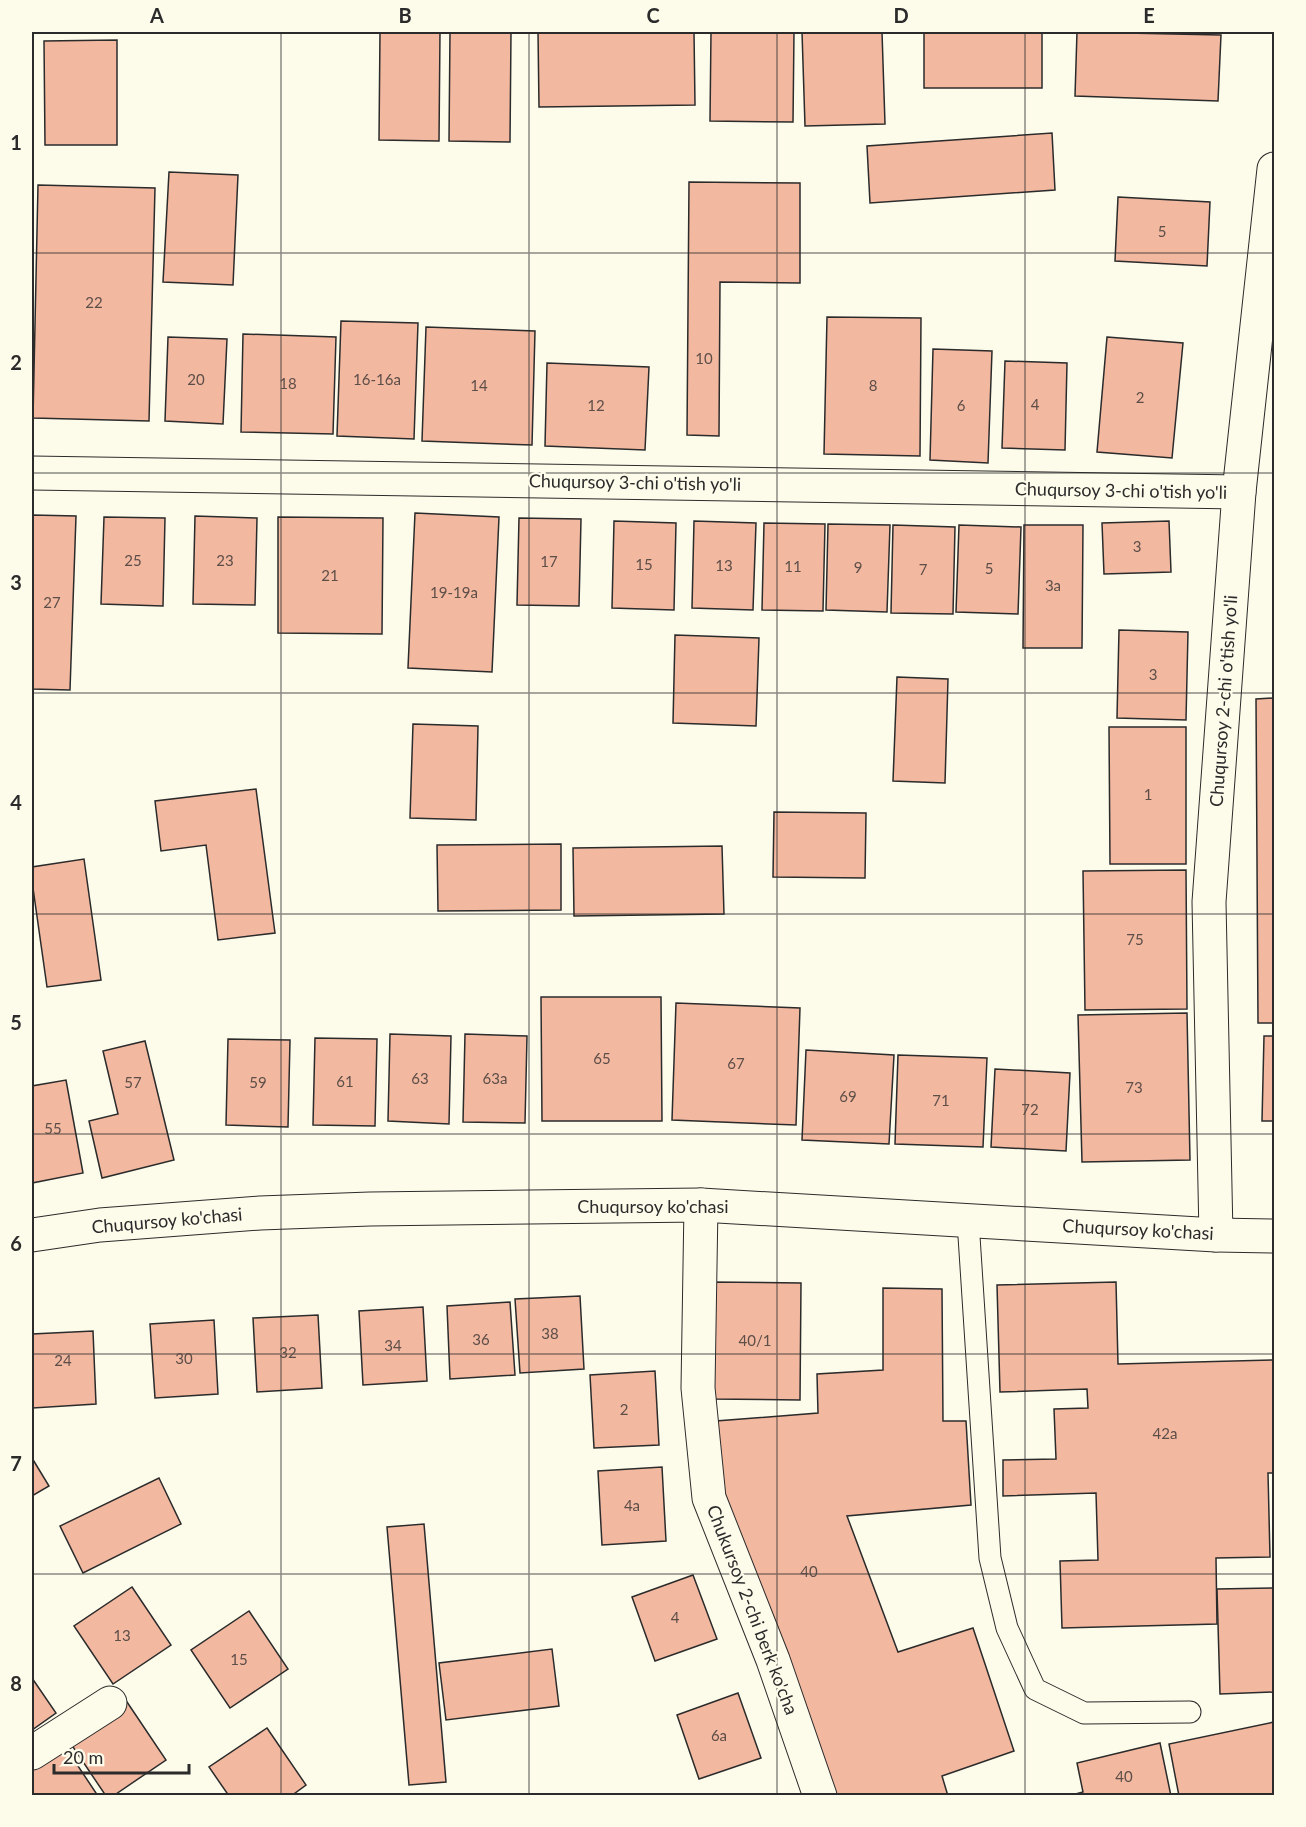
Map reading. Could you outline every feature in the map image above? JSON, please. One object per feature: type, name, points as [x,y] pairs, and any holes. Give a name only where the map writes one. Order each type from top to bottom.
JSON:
[{"type":"street","name":"Chuqursoy 2-chi o'tish yo'li","points":[[1216,1235],[1209,902],[1239,492],[1275,169]]},
{"type":"street","name":"Chuqursoy 3-chi o'tish yo'li","points":[[32,473],[1239,492]]},
{"type":"street","name":"Chuqursoy ko'chasi","points":[[32,1235],[100,1225],[260,1213],[370,1209],[701,1205],[1216,1235],[1275,1236]]},
{"type":"street","name":"Chukursoy 2-chi berk ko'cha","points":[[701,1205],[698,1388],[709,1498],[772,1660],[820,1796]]},
{"type":"street","points":[[32,1753],[110,1703]]},
{"type":"lane","points":[[968,1221],[990,1558],[1007,1628],[1035,1689],[1084,1713],[1190,1712]]},
{"type":"building","points":[[380,32],[440,32],[439,141],[379,140]]},
{"type":"building","points":[[450,32],[511,32],[510,142],[449,141]]},
{"type":"building","points":[[538,32],[694,32],[695,105],[539,107]]},
{"type":"building","points":[[711,32],[794,32],[793,122],[710,121]]},
{"type":"building","points":[[802,32],[882,32],[885,124],[805,126]]},
{"type":"building","points":[[924,32],[1042,32],[1042,88],[924,88]]},
{"type":"building","points":[[1077,32],[1221,35],[1218,101],[1075,96]]},
{"type":"building","points":[[117,40],[117,145],[45,145],[44,41]]},
{"type":"building","points":[[1052,133],[1055,190],[870,203],[867,146]]},
{"type":"building","points":[[169,172],[238,175],[233,285],[163,282]]},
{"type":"building","points":[[689,182],[800,183],[800,283],[720,282],[719,436],[687,435]]},
{"type":"building","points":[[38,185],[155,188],[149,421],[33,418]]},
{"type":"building","points":[[1118,197],[1210,202],[1207,266],[1115,261]]},
{"type":"building","points":[[827,317],[921,318],[920,456],[824,454]]},
{"type":"building","points":[[341,321],[418,323],[414,439],[337,436]]},
{"type":"building","points":[[426,327],[535,331],[532,445],[422,441]]},
{"type":"building","points":[[243,334],[336,337],[333,434],[241,432]]},
{"type":"building","points":[[168,337],[227,339],[223,424],[165,421]]},
{"type":"building","points":[[1107,337],[1183,343],[1172,458],[1097,452]]},
{"type":"building","points":[[933,349],[992,351],[988,463],[930,460]]},
{"type":"building","points":[[1005,361],[1067,363],[1065,450],[1002,448]]},
{"type":"building","points":[[547,363],[649,367],[645,450],[545,446]]},
{"type":"building","points":[[415,513],[499,517],[492,672],[408,668]]},
{"type":"building","points":[[32,515],[76,516],[70,690],[32,689]]},
{"type":"building","points":[[195,516],[257,518],[255,605],[193,604]]},
{"type":"building","points":[[104,517],[165,518],[163,606],[101,604]]},
{"type":"building","points":[[278,517],[383,518],[382,634],[278,633]]},
{"type":"building","points":[[519,518],[581,519],[579,606],[517,605]]},
{"type":"building","points":[[614,521],[676,523],[674,610],[612,608]]},
{"type":"building","points":[[694,521],[756,523],[753,610],[692,608]]},
{"type":"building","points":[[1169,521],[1171,572],[1104,574],[1102,523]]},
{"type":"building","points":[[764,523],[825,524],[823,611],[762,610]]},
{"type":"building","points":[[828,524],[890,525],[887,612],[826,610]]},
{"type":"building","points":[[893,525],[955,527],[953,614],[891,613]]},
{"type":"building","points":[[959,525],[1021,527],[1018,614],[956,612]]},
{"type":"building","points":[[1024,525],[1083,525],[1082,648],[1023,648]]},
{"type":"building","points":[[1119,630],[1188,632],[1186,720],[1117,718]]},
{"type":"building","points":[[675,635],[759,638],[756,726],[673,723]]},
{"type":"building","points":[[897,677],[948,679],[945,783],[893,781]]},
{"type":"building","points":[[1274,698],[1274,1023],[1258,1023],[1256,699]]},
{"type":"building","points":[[413,724],[478,726],[476,820],[410,818]]},
{"type":"building","points":[[1109,727],[1186,727],[1186,864],[1110,864]]},
{"type":"building","points":[[256,789],[275,933],[218,940],[206,845],[161,851],[155,801]]},
{"type":"building","points":[[774,812],[866,813],[865,878],[773,877]]},
{"type":"building","points":[[561,844],[561,910],[438,911],[437,845]]},
{"type":"building","points":[[722,846],[724,914],[574,916],[573,848]]},
{"type":"building","points":[[84,859],[101,980],[47,987],[32,867]]},
{"type":"building","points":[[1186,870],[1187,1009],[1085,1010],[1083,871]]},
{"type":"building","points":[[541,997],[661,997],[662,1121],[542,1121]]},
{"type":"building","points":[[676,1003],[800,1008],[796,1125],[672,1120]]},
{"type":"building","points":[[1187,1013],[1190,1160],[1082,1162],[1078,1015]]},
{"type":"building","points":[[390,1034],[451,1036],[449,1124],[388,1121]]},
{"type":"building","points":[[465,1034],[527,1036],[525,1123],[463,1122]]},
{"type":"building","points":[[1264,1036],[1274,1036],[1274,1121],[1262,1121]]},
{"type":"building","points":[[315,1038],[377,1039],[375,1126],[313,1125]]},
{"type":"building","points":[[228,1039],[290,1040],[288,1127],[226,1125]]},
{"type":"building","points":[[145,1041],[174,1160],[102,1178],[89,1121],[118,1114],[103,1051]]},
{"type":"building","points":[[806,1050],[894,1055],[889,1144],[802,1140]]},
{"type":"building","points":[[898,1055],[987,1058],[983,1147],[895,1144]]},
{"type":"building","points":[[995,1069],[1070,1073],[1066,1151],[991,1147]]},
{"type":"building","points":[[66,1080],[83,1173],[32,1183],[32,1086]]},
{"type":"building","points":[[710,1282],[801,1283],[800,1400],[710,1399]]},
{"type":"building","points":[[1116,1282],[1118,1364],[1274,1360],[1274,1473],[1268,1473],[1270,1557],[1216,1558],[1217,1624],[1062,1628],[1060,1561],[1098,1560],[1096,1493],[1003,1496],[1003,1460],[1056,1459],[1054,1409],[1088,1408],[1087,1389],[1000,1392],[997,1285]]},
{"type":"building","points":[[883,1288],[942,1289],[943,1421],[966,1421],[971,1505],[847,1516],[898,1652],[973,1628],[1014,1751],[942,1776],[948,1796],[833,1796],[719,1489],[716,1421],[818,1413],[817,1374],[883,1370]]},
{"type":"building","points":[[580,1296],[584,1369],[520,1373],[515,1299]]},
{"type":"building","points":[[510,1302],[515,1375],[450,1379],[447,1306]]},
{"type":"building","points":[[423,1307],[427,1381],[363,1385],[359,1311]]},
{"type":"building","points":[[318,1315],[322,1388],[257,1392],[253,1318]]},
{"type":"building","points":[[214,1320],[218,1394],[155,1398],[150,1324]]},
{"type":"building","points":[[93,1331],[96,1404],[33,1408],[32,1334]]},
{"type":"building","points":[[655,1371],[659,1445],[594,1448],[590,1375]]},
{"type":"building","points":[[32,1458],[49,1486],[32,1496]]},
{"type":"building","points":[[662,1467],[666,1541],[602,1545],[598,1471]]},
{"type":"building","points":[[159,1478],[181,1524],[83,1573],[60,1526]]},
{"type":"building","points":[[424,1524],[446,1782],[409,1785],[387,1527]]},
{"type":"building","points":[[693,1575],[717,1639],[655,1661],[632,1597]]},
{"type":"building","points":[[132,1587],[171,1645],[113,1684],[74,1626]]},
{"type":"building","points":[[1274,1588],[1274,1692],[1220,1694],[1217,1589]]},
{"type":"building","points":[[249,1611],[288,1669],[230,1708],[191,1650]]},
{"type":"building","points":[[552,1649],[559,1706],[446,1720],[439,1663]]},
{"type":"building","points":[[32,1678],[56,1713],[32,1730]]},
{"type":"building","points":[[738,1693],[761,1758],[699,1779],[677,1715]]},
{"type":"building","points":[[127,1702],[166,1760],[113,1796],[106,1796],[69,1741]]},
{"type":"building","points":[[1274,1722],[1274,1796],[1179,1796],[1169,1744]]},
{"type":"building","points":[[267,1728],[306,1785],[291,1796],[229,1796],[209,1767]]},
{"type":"building","points":[[1160,1743],[1171,1796],[1068,1796],[1083,1792],[1077,1763]]},
{"type":"building","points":[[64,1745],[98,1796],[32,1796],[32,1767]]}]
